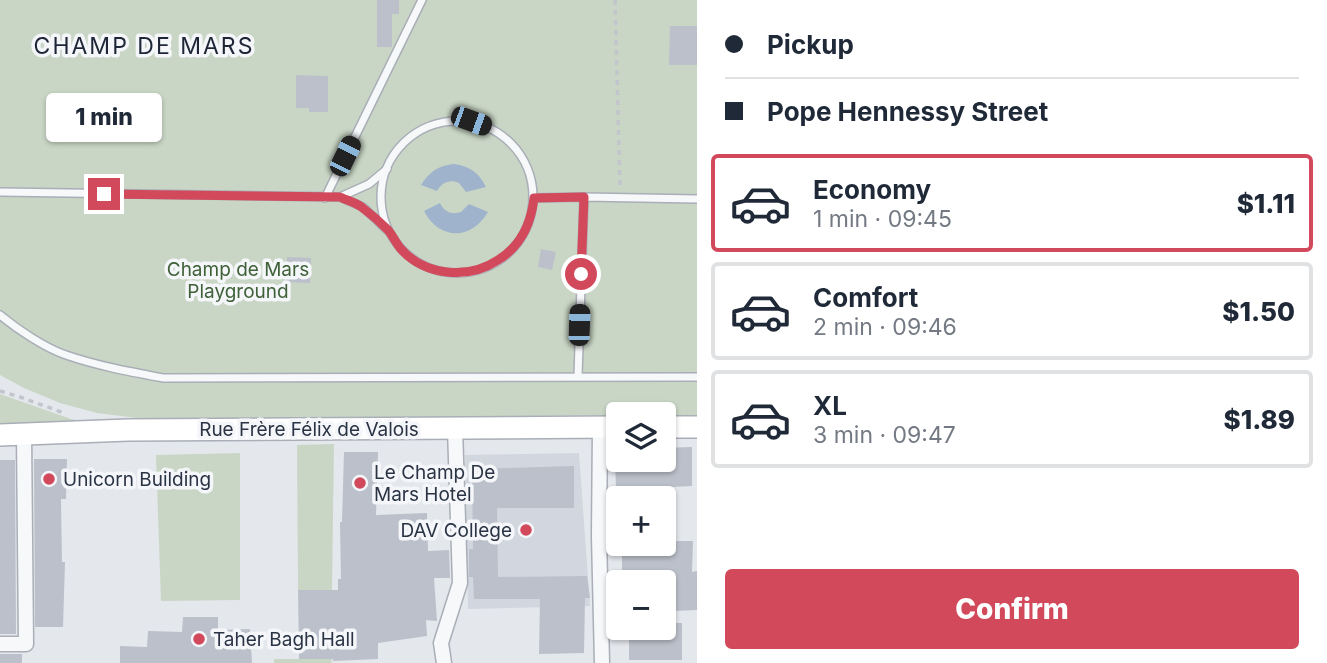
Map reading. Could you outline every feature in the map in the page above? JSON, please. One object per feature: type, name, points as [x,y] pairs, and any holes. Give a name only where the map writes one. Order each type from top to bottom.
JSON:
[{"type":"main road","points":[[676,427],[697,426]]},
{"type":"main road","name":"Rue Frère Félix de Valois","points":[[0,435],[168,430],[606,427]]},
{"type":"street","points":[[444,663],[440,643],[460,583],[456,428]]},
{"type":"street","points":[[0,644],[26,644],[24,434]]},
{"type":"street","points":[[602,663],[599,536],[606,460]]},
{"type":"lane","points":[[325,198],[422,0]]},
{"type":"lane","points":[[340,197],[363,207],[388,231],[401,250],[420,264],[442,272],[465,273],[488,267],[508,254],[523,236],[532,215],[534,198],[528,167],[515,146],[495,130],[471,121],[446,121],[422,129],[402,144],[387,169],[380,199],[388,231]]},
{"type":"lane","points":[[0,192],[325,198],[340,197],[369,184],[387,169]]},
{"type":"lane","points":[[578,376],[584,197]]},
{"type":"lane","points":[[534,198],[697,199]]},
{"type":"lane","points":[[0,315],[16,328],[64,354],[120,370],[163,378],[697,377]]},
{"type":"path","points":[[615,0],[620,197]]},
{"type":"shaded area","name":"DAV College","points":[[579,453],[590,606],[468,609],[465,455]]},
{"type":"green space","name":"Champ de Mars Playground","points":[[0,0],[697,0],[697,415],[676,415],[676,402],[606,402],[606,415],[137,418],[97,413],[60,403],[0,375]]},
{"type":"green space","points":[[0,394],[71,419],[87,422],[0,425]]},
{"type":"green space","points":[[334,444],[332,590],[298,590],[297,445]]},
{"type":"green space","points":[[240,453],[240,600],[161,601],[156,455]]},
{"type":"green space","points":[[274,659],[332,659],[331,663],[274,663]]},
{"type":"water","points":[[454,164],[473,171],[486,187],[466,192],[459,183],[452,181],[444,183],[437,191],[421,185],[435,170]]},
{"type":"water","points":[[440,203],[451,213],[461,212],[469,204],[488,212],[473,228],[464,232],[446,232],[430,221],[424,211]]},
{"type":"building","points":[[377,0],[399,0],[399,14],[392,14],[392,47],[377,47]]},
{"type":"building","points":[[670,26],[697,26],[697,65],[669,65]]},
{"type":"building","points":[[296,75],[328,76],[328,112],[309,112],[309,108],[296,108]]},
{"type":"building","points":[[541,249],[556,252],[552,270],[538,267]]},
{"type":"building","points":[[287,257],[311,258],[310,283],[286,282]]},
{"type":"building","points":[[692,447],[692,486],[616,486],[615,472],[676,472],[676,448]]},
{"type":"building","points":[[344,452],[378,452],[376,515],[427,513],[428,551],[449,550],[450,578],[434,578],[437,621],[426,620],[427,636],[378,643],[378,659],[299,659],[298,590],[338,590],[338,579],[341,579],[340,522]]},
{"type":"building","points":[[34,459],[67,459],[66,499],[61,499],[62,562],[65,562],[63,627],[35,627]]},
{"type":"building","points":[[0,460],[15,460],[16,634],[0,634]]},
{"type":"building","points":[[574,466],[574,508],[497,508],[498,577],[587,576],[590,598],[585,598],[584,653],[539,654],[540,599],[474,599],[473,577],[469,577],[469,549],[473,549],[472,469]]},
{"type":"building","points":[[676,541],[693,541],[692,572],[697,571],[697,610],[676,611],[676,570],[622,570],[622,556],[676,556]]},
{"type":"building","name":"Taher Bagh Hall","points":[[183,617],[218,617],[218,630],[250,629],[252,663],[120,663],[120,646],[147,647],[148,631],[182,632]]},
{"type":"building","points":[[676,623],[682,623],[682,660],[629,660],[629,640],[676,640]]},
{"type":"building","points":[[0,654],[22,654],[22,663],[0,663]]},
{"type":"place","name":"Unicorn Building","points":[[49,479]]},
{"type":"place","name":"Le Champ De Mars Hotel","points":[[360,483]]},
{"type":"place","name":"DAV College","points":[[526,530]]},
{"type":"place","name":"Taher Bagh Hall","points":[[199,639]]},
{"type":"district","name":"CHAMP DE MARS","points":[[144,46]]},
{"type":"route","points":[[104,194],[340,197],[363,207],[388,231],[401,250],[420,264],[442,272],[465,273],[488,267],[508,254],[523,236],[532,215],[534,198],[584,197],[581,274]]}]
